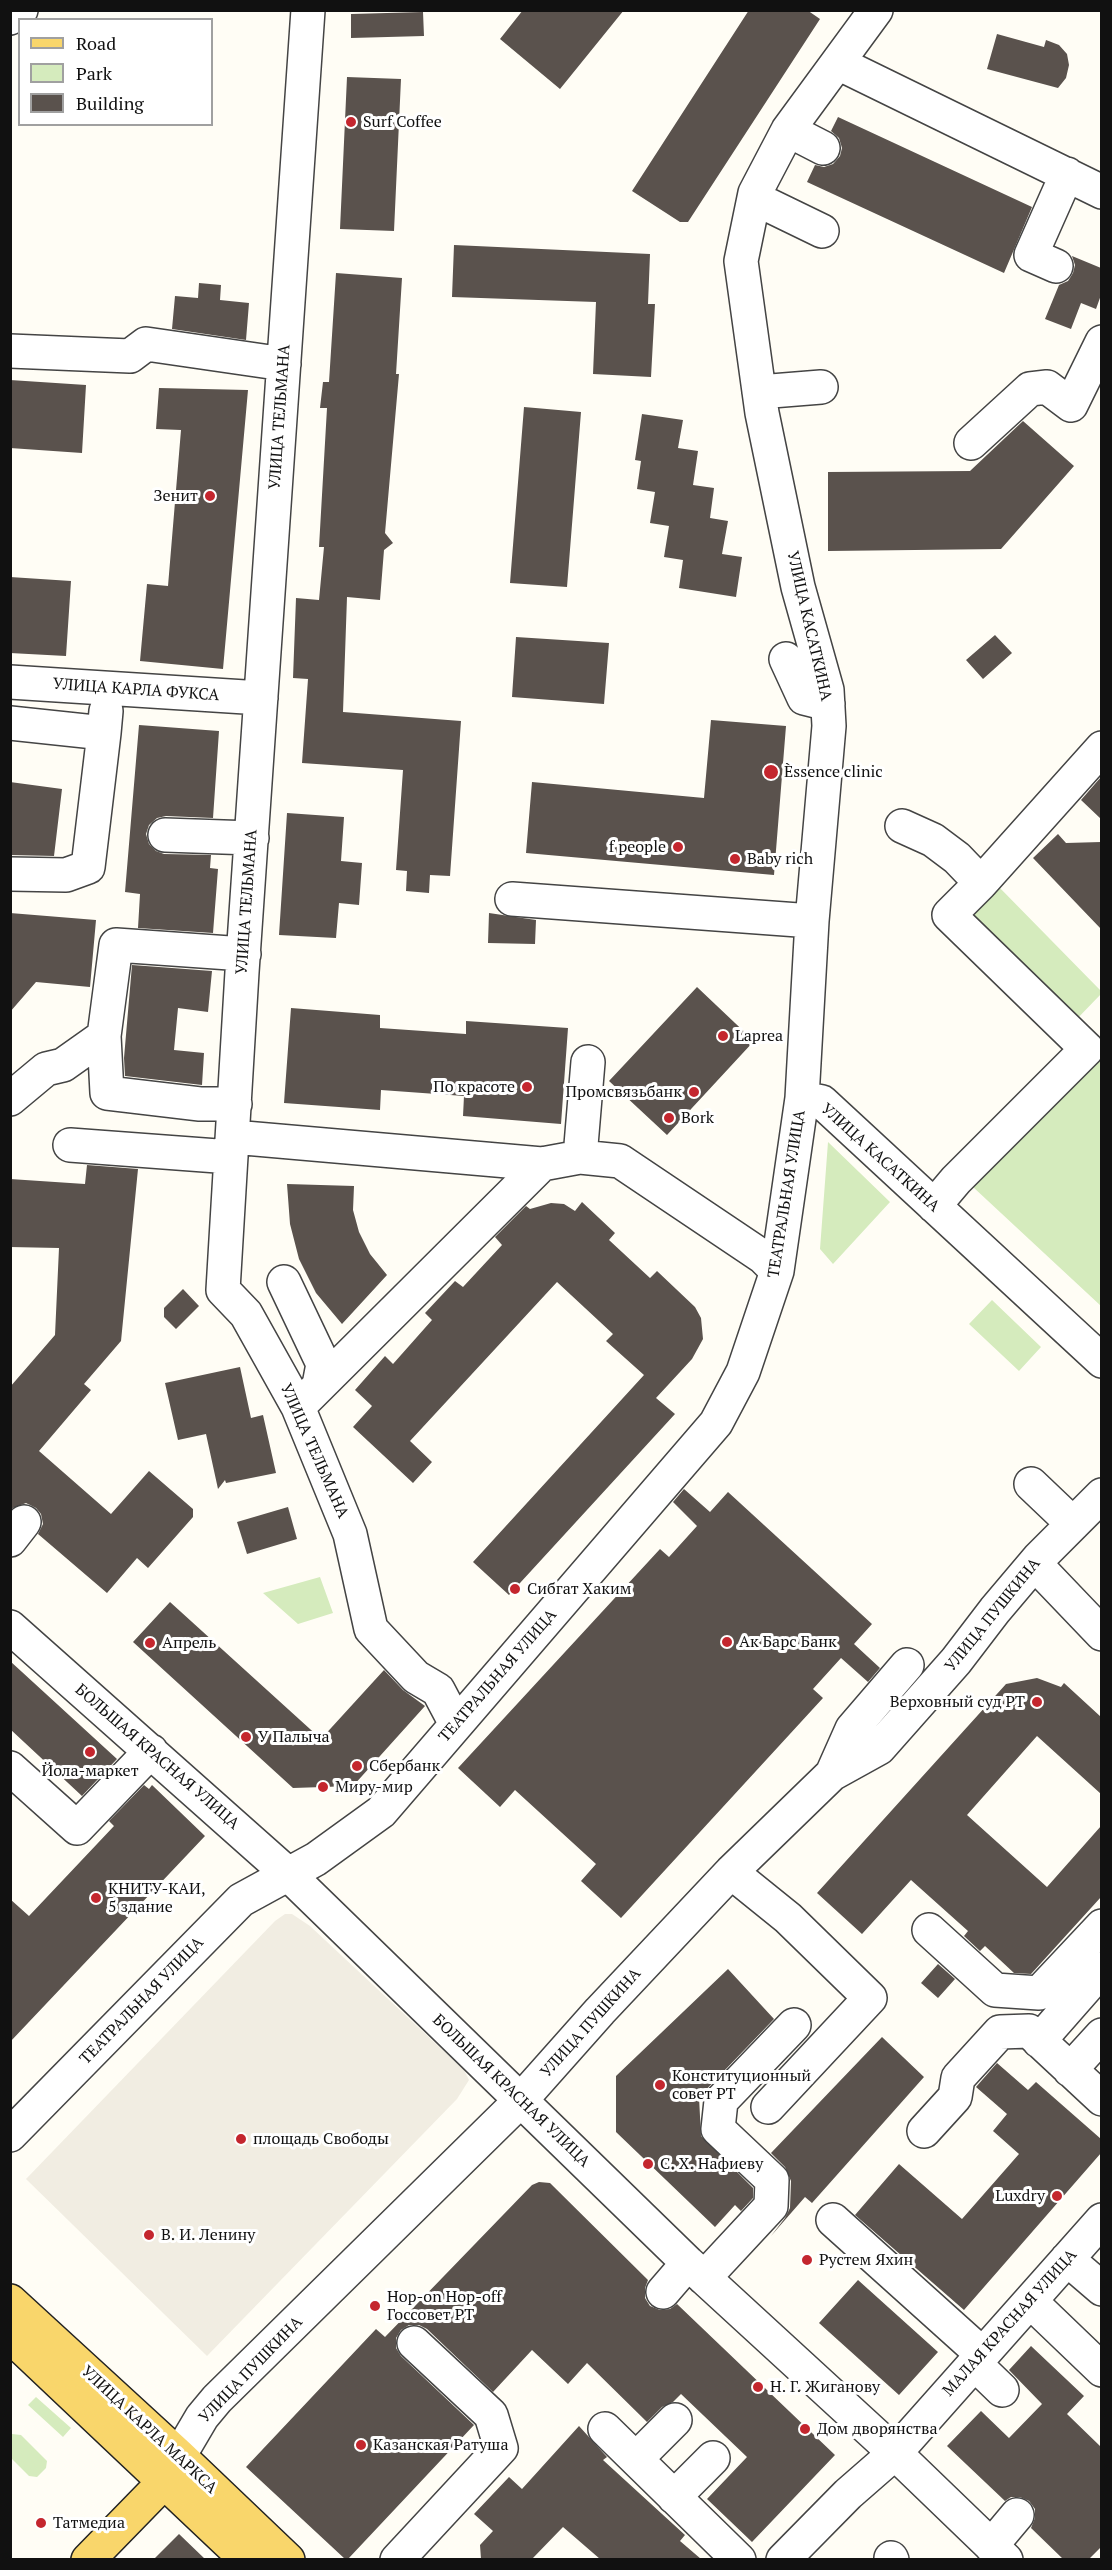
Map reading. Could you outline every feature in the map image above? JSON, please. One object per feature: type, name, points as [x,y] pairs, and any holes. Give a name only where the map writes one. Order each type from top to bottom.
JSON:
[{"type":"main road","name":"УЛИЦА КАРЛА МАРКСА","points":[[10,2301],[171,2469],[247,2559]]},
{"type":"main road","name":"УЛИЦА КАРЛА МАРКСА","points":[[10,2336],[171,2469],[288,2559]]},
{"type":"main road","name":"УЛИЦА ПУШКИНА","points":[[88,2559],[171,2469]]},
{"type":"street","points":[[10,18],[21,10]]},
{"type":"street","name":"УЛИЦА ТЕЛЬМАНА","points":[[308,10],[223,1290],[236,1322],[309,1396],[350,1534],[371,1629],[416,1677],[438,1690],[456,1724]]},
{"type":"street","name":"УЛИЦА КАСАТКИНА","points":[[876,10],[788,130],[754,198],[741,261],[759,392],[798,588],[827,690],[829,726],[812,921],[802,1098],[822,1102],[1101,1361]]},
{"type":"street","points":[[838,63],[1101,192]]},
{"type":"street","points":[[788,130],[823,148]]},
{"type":"street","points":[[1056,266],[1031,255],[1067,174]]},
{"type":"street","points":[[754,198],[822,231]]},
{"type":"street","points":[[971,443],[1030,389],[1047,387],[1071,405],[1101,342]]},
{"type":"street","points":[[10,351],[130,356],[146,344],[284,364]]},
{"type":"street","points":[[759,392],[821,387]]},
{"type":"street","points":[[786,659],[804,698],[828,704]]},
{"type":"street","name":"УЛИЦА КАРЛА ФУКСА","points":[[10,682],[261,698]]},
{"type":"street","points":[[10,874],[66,875],[88,867],[107,688]]},
{"type":"street","points":[[10,723],[104,733]]},
{"type":"street","points":[[934,1206],[956,1180],[1087,1049],[950,915],[1101,748]]},
{"type":"street","points":[[902,826],[933,840],[957,858],[981,883]]},
{"type":"street","points":[[165,835],[252,838]]},
{"type":"street","points":[[512,899],[812,921]]},
{"type":"street","points":[[235,1104],[200,1104],[107,1093],[104,1036],[116,945],[244,954]]},
{"type":"street","points":[[10,1099],[46,1069],[63,1065],[104,1036]]},
{"type":"street","points":[[580,1157],[588,1062]]},
{"type":"street","name":"ТЕАТРАЛЬНАЯ УЛИЦА","points":[[10,2135],[241,1900],[316,1859],[381,1812],[716,1423],[732,1396],[746,1363],[777,1271],[802,1098]]},
{"type":"street","points":[[70,1145],[232,1147],[542,1164],[580,1157],[620,1161],[763,1257],[777,1271]]},
{"type":"street","points":[[309,1396],[542,1164]]},
{"type":"street","points":[[284,1282],[323,1364],[309,1396]]},
{"type":"street","points":[[1030,1484],[1072,1524]]},
{"type":"street","name":"УЛИЦА ПУШКИНА","points":[[171,2469],[202,2417],[217,2399],[520,2101],[600,2011],[731,1872],[832,1774],[879,1748],[956,1661],[995,1610],[1024,1565],[1072,1524],[1101,1495]]},
{"type":"street","points":[[1024,1565],[1101,1634]]},
{"type":"street","name":"БОЛЬШАЯ КРАСНАЯ УЛИЦА","points":[[10,1627],[288,1874],[696,2270],[895,2453],[988,2551]]},
{"type":"street","points":[[832,1774],[852,1729],[907,1665]]},
{"type":"street","points":[[10,1768],[77,1828],[151,1751]]},
{"type":"street","points":[[731,1872],[788,1918],[870,1998],[768,2107]]},
{"type":"street","points":[[929,1930],[995,1990],[1039,1993],[1101,1926]]},
{"type":"street","points":[[1039,2041],[1101,1969]]},
{"type":"street","points":[[663,2292],[696,2270],[771,2206],[772,2180],[718,2129],[721,2101],[794,2025]]},
{"type":"street","points":[[924,2131],[955,2097],[958,2078],[1000,2032],[1029,2031],[1101,2099]]},
{"type":"street","points":[[1070,2070],[1101,2035]]},
{"type":"street","points":[[833,2220],[978,2359],[1002,2390]]},
{"type":"street","name":"МАЛАЯ КРАСНАЯ УЛИЦА","points":[[783,2559],[848,2494],[895,2453],[1101,2220]]},
{"type":"street","points":[[1067,2259],[1101,2289]]},
{"type":"street","points":[[1030,2301],[1101,2370]]},
{"type":"street","points":[[397,2559],[501,2448],[492,2415],[414,2343]]},
{"type":"street","points":[[636,2459],[675,2420]]},
{"type":"street","points":[[605,2429],[739,2559]]},
{"type":"street","points":[[674,2497],[713,2458]]},
{"type":"street","points":[[988,2551],[1017,2515]]},
{"type":"green space","points":[[997,885],[1101,991],[1101,994],[1073,1023],[971,917]]},
{"type":"green space","points":[[1101,1050],[1101,1306],[973,1187]]},
{"type":"green space","points":[[828,1142],[890,1202],[833,1264],[820,1249]]},
{"type":"green space","points":[[992,1300],[1041,1347],[1019,1371],[969,1324]]},
{"type":"green space","points":[[320,1577],[333,1613],[298,1624],[263,1593]]},
{"type":"green space","points":[[36,2397],[71,2428],[63,2437],[28,2405]]},
{"type":"green space","points":[[12,2434],[21,2435],[47,2461],[46,2468],[37,2477],[29,2476],[11,2458]]},
{"type":"shaded area","name":"площадь Свободы","points":[[285,1914],[292,1914],[310,1926],[464,2070],[469,2080],[457,2099],[207,2356],[26,2179],[275,1921]]},
{"type":"building","points":[[523,10],[624,10],[560,89],[500,39]]},
{"type":"building","points":[[749,10],[807,10],[820,19],[688,222],[680,222],[632,191]]},
{"type":"building","points":[[423,12],[424,36],[351,38],[351,14]]},
{"type":"building","points":[[997,34],[1044,47],[1046,40],[1059,45],[1067,54],[1069,65],[1066,78],[1058,88],[987,69]]},
{"type":"building","points":[[347,77],[401,79],[394,231],[340,229]]},
{"type":"building","points":[[838,117],[1032,207],[1004,273],[807,182],[815,165],[824,167],[833,164],[840,156],[842,148],[839,138],[831,131]]},
{"type":"building","points":[[454,245],[650,254],[648,304],[655,304],[651,377],[593,374],[596,302],[452,297]]},
{"type":"building","points":[[1072,256],[1101,268],[1101,295],[1096,309],[1081,303],[1071,329],[1045,319],[1059,285],[1068,281],[1073,273],[1075,265]]},
{"type":"building","points":[[336,273],[402,278],[396,374],[399,374],[385,533],[393,543],[384,550],[380,600],[347,597],[343,712],[461,721],[450,876],[430,875],[429,893],[406,891],[407,871],[396,870],[403,770],[302,763],[308,679],[293,678],[296,598],[319,600],[324,547],[319,547],[327,408],[320,408],[323,382],[329,382]]},
{"type":"building","points":[[199,283],[221,285],[220,300],[249,303],[246,340],[172,329],[175,296],[198,298]]},
{"type":"building","points":[[10,380],[86,385],[82,453],[10,448]]},
{"type":"building","points":[[159,388],[248,390],[223,669],[140,661],[147,584],[168,586],[181,430],[156,429]]},
{"type":"building","points":[[524,407],[581,412],[567,587],[510,583]]},
{"type":"building","points":[[642,414],[683,420],[678,448],[698,451],[693,485],[714,488],[710,518],[728,521],[722,554],[742,557],[736,597],[679,588],[683,560],[664,557],[669,526],[650,523],[655,492],[637,489],[641,461],[635,460]]},
{"type":"building","points":[[1023,421],[1074,466],[1001,549],[828,551],[828,472],[970,471]]},
{"type":"building","points":[[10,577],[71,581],[66,656],[10,653]]},
{"type":"building","points":[[995,635],[1012,653],[983,679],[966,660]]},
{"type":"building","points":[[516,637],[609,643],[604,704],[512,697]]},
{"type":"building","points":[[711,720],[786,726],[774,875],[526,853],[532,782],[704,798]]},
{"type":"building","points":[[139,725],[219,731],[213,818],[166,816],[157,818],[149,825],[146,834],[149,844],[156,851],[164,854],[211,855],[210,868],[218,869],[213,933],[138,928],[140,894],[125,892]]},
{"type":"building","points":[[1101,777],[1101,819],[1081,800]]},
{"type":"building","points":[[10,782],[62,789],[54,856],[10,855]]},
{"type":"building","points":[[287,813],[344,817],[341,861],[362,863],[359,905],[339,903],[336,938],[279,935]]},
{"type":"building","points":[[1058,834],[1066,843],[1101,842],[1101,929],[1033,858]]},
{"type":"building","points":[[10,913],[96,920],[90,987],[36,982],[10,1012]]},
{"type":"building","points":[[489,913],[536,920],[535,944],[488,943]]},
{"type":"building","points":[[132,965],[212,971],[208,1012],[178,1008],[174,1050],[204,1053],[202,1085],[125,1076],[124,1058]]},
{"type":"building","points":[[697,987],[754,1041],[667,1135],[609,1081]]},
{"type":"building","points":[[291,1008],[380,1015],[380,1028],[466,1034],[466,1021],[568,1028],[561,1124],[463,1116],[464,1096],[381,1090],[380,1110],[284,1103]]},
{"type":"building","points":[[87,1165],[138,1169],[121,1341],[84,1384],[91,1390],[39,1451],[111,1514],[149,1471],[193,1509],[193,1517],[148,1568],[137,1558],[107,1593],[38,1534],[43,1524],[41,1514],[36,1508],[26,1503],[10,1509],[10,1387],[55,1335],[59,1248],[10,1247],[10,1179],[85,1184]]},
{"type":"building","points":[[287,1184],[354,1186],[353,1210],[359,1232],[370,1254],[387,1275],[342,1324],[316,1293],[299,1259],[290,1224]]},
{"type":"building","points":[[582,1202],[615,1233],[609,1240],[650,1278],[657,1271],[695,1307],[701,1318],[703,1339],[692,1359],[656,1398],[675,1414],[509,1595],[473,1562],[644,1375],[606,1341],[613,1334],[557,1282],[410,1441],[432,1462],[413,1483],[353,1427],[372,1406],[355,1390],[385,1356],[393,1364],[432,1320],[425,1313],[455,1281],[463,1287],[502,1245],[495,1237],[526,1206],[530,1209],[551,1203],[564,1204],[575,1211]]},
{"type":"building","points":[[183,1289],[199,1306],[176,1329],[164,1317],[164,1308]]},
{"type":"building","points":[[240,1367],[251,1418],[263,1415],[276,1473],[226,1483],[225,1480],[218,1489],[206,1434],[178,1440],[165,1383]]},
{"type":"building","points":[[684,1489],[710,1512],[728,1492],[872,1624],[854,1644],[880,1668],[868,1682],[841,1658],[813,1689],[823,1698],[621,1918],[581,1881],[596,1864],[515,1790],[500,1807],[458,1768],[660,1549],[669,1557],[697,1526],[673,1502]]},
{"type":"building","points":[[288,1507],[297,1539],[247,1554],[237,1522]]},
{"type":"building","points":[[170,1602],[321,1739],[384,1670],[403,1690],[425,1706],[353,1786],[293,1788],[133,1642]]},
{"type":"building","points":[[10,1661],[117,1759],[82,1796],[10,1729]]},
{"type":"building","points":[[1037,1678],[1061,1687],[1064,1683],[1101,1717],[1101,1794],[1037,1736],[967,1815],[1047,1887],[1101,1826],[1101,1897],[1031,1974],[1014,1973],[985,1946],[980,1951],[964,1936],[968,1931],[911,1880],[862,1934],[817,1893],[1006,1684]]},
{"type":"building","name":"КНИТУ-КАИ, 5 здание","points":[[144,1785],[149,1789],[152,1785],[205,1836],[10,2042],[10,1899],[29,1916],[114,1826],[109,1821]]},
{"type":"building","points":[[938,1964],[955,1979],[938,1998],[921,1983]]},
{"type":"building","points":[[728,1969],[774,2019],[699,2097],[701,2136],[753,2188],[753,2198],[741,2211],[735,2205],[715,2227],[616,2132],[616,2076]]},
{"type":"building","points":[[882,2037],[924,2077],[812,2203],[805,2197],[771,2236],[790,2208],[791,2181],[785,2167],[771,2153]]},
{"type":"building","points":[[997,2063],[1028,2090],[1036,2082],[1101,2139],[1101,2153],[964,2310],[855,2215],[899,2164],[962,2219],[1019,2154],[993,2131],[1007,2114],[976,2087]]},
{"type":"building","points":[[539,2182],[550,2183],[648,2280],[645,2298],[650,2306],[660,2310],[670,2309],[677,2304],[835,2455],[752,2542],[707,2499],[747,2457],[681,2394],[673,2402],[662,2407],[647,2422],[587,2363],[568,2384],[532,2350],[493,2392],[427,2329],[419,2325],[409,2325],[401,2330],[396,2338],[396,2348],[401,2356],[474,2425],[348,2559],[345,2559],[246,2467],[376,2329],[385,2337],[532,2185]]},
{"type":"building","points":[[858,2280],[938,2352],[899,2395],[819,2323]]},
{"type":"building","points":[[1031,2346],[1084,2396],[1067,2414],[1101,2447],[1101,2547],[1089,2559],[1063,2559],[1031,2528],[1035,2518],[1035,2509],[1029,2501],[1020,2497],[1011,2497],[1005,2501],[947,2446],[981,2411],[1009,2438],[1042,2404],[1009,2370]]},
{"type":"building","points":[[579,2426],[607,2457],[603,2460],[685,2535],[680,2541],[701,2559],[600,2559],[563,2527],[532,2559],[481,2559],[480,2545],[493,2531],[474,2514],[509,2477],[522,2489]]},
{"type":"building","points":[[179,2534],[205,2559],[154,2559]]},
{"type":"place","name":"Surf Coffee","points":[[351,122]]},
{"type":"place","name":"Зенит","points":[[210,496]]},
{"type":"place","name":"Èssence clinic","points":[[771,772]]},
{"type":"place","name":"f people","points":[[678,847]]},
{"type":"place","name":"Baby rich","points":[[735,859]]},
{"type":"place","name":"Laprea","points":[[723,1036]]},
{"type":"place","name":"По красоте","points":[[527,1087]]},
{"type":"place","name":"Промсвязьбанк","points":[[694,1092]]},
{"type":"place","name":"Bork","points":[[669,1118]]},
{"type":"place","name":"Сибгат Хаким","points":[[515,1589]]},
{"type":"place","name":"Ак Барс Банк","points":[[727,1642]]},
{"type":"place","name":"Апрель","points":[[150,1643]]},
{"type":"place","name":"Верховный суд РТ","points":[[1037,1702]]},
{"type":"place","name":"У Палыча","points":[[246,1737]]},
{"type":"place","name":"Йола-маркет","points":[[90,1752]]},
{"type":"place","name":"Сбербанк","points":[[357,1766]]},
{"type":"place","name":"Миру-мир","points":[[323,1787]]},
{"type":"place","name":"КНИТУ-КАИ, 5 здание","points":[[96,1898]]},
{"type":"place","name":"Конституционный совет РТ","points":[[660,2085]]},
{"type":"place","name":"площадь Свободы","points":[[241,2139]]},
{"type":"place","name":"С. Х. Нафиеву","points":[[648,2164]]},
{"type":"place","name":"Luxdry","points":[[1057,2196]]},
{"type":"place","name":"В. И. Ленину","points":[[149,2235]]},
{"type":"place","name":"Рустем Яхин","points":[[807,2260]]},
{"type":"place","name":"Hop-on Hop-off Госсовет РТ","points":[[375,2306]]},
{"type":"place","name":"Н. Г. Жиганову","points":[[758,2387]]},
{"type":"place","name":"Дом дворянства","points":[[805,2429]]},
{"type":"place","name":"Казанская Ратуша","points":[[361,2445]]},
{"type":"place","name":"Татмедиа","points":[[41,2523]]}]
